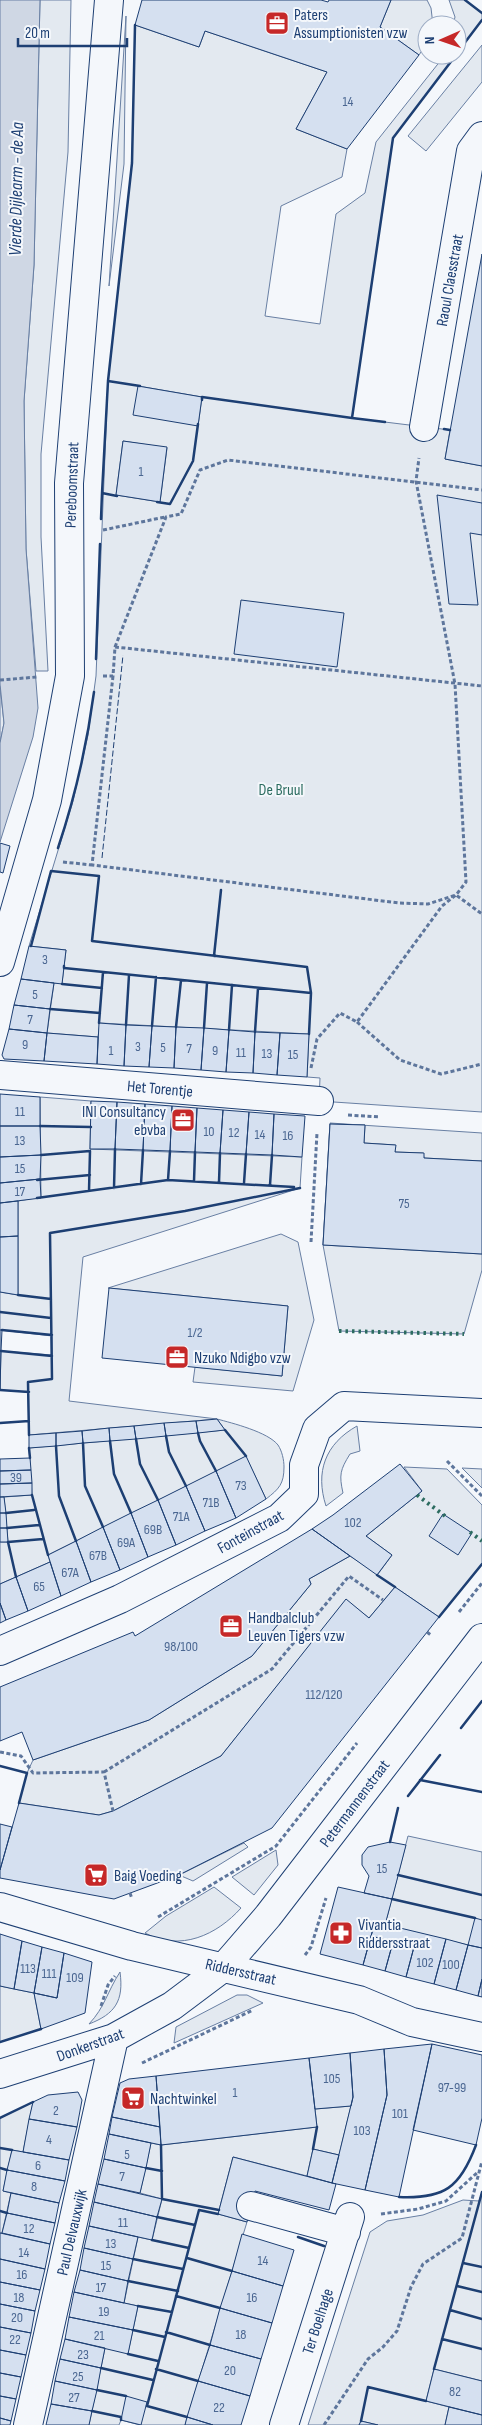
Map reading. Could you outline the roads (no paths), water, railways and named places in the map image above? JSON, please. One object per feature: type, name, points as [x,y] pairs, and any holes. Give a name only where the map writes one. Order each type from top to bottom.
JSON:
[{"type":"street","name":"Pereboomstraat","points":[[0,962],[47,800],[70,676],[69,483],[109,0]]},
{"type":"street","name":"Raoul Claesstraat","points":[[424,427],[471,151],[482,136]]},
{"type":"street","name":"Het Torentje","points":[[0,1075],[318,1100]]},
{"type":"street","name":"Fonteinstraat","points":[[0,1651],[120,1599],[279,1518],[304,1494],[304,1465],[318,1429],[344,1406],[482,1413]]},
{"type":"street","name":"Petermannenstraat","points":[[224,1967],[268,1916],[482,1638]]},
{"type":"street","name":"Riddersstraat","points":[[0,1907],[132,1946],[359,2000],[412,2022],[482,2037]]},
{"type":"street","name":"Donkerstraat","points":[[0,2074],[114,2038],[172,2006],[224,1967]]},
{"type":"street","name":"Paul Delvauxwijk","points":[[28,2425],[114,2038]]},
{"type":"street","name":"Ter Boelhage","points":[[251,2206],[348,2225],[284,2425]]},
{"type":"water","name":"Vierde Dijlearm - de Aa","points":[[0,0],[40,0],[34,265],[24,401],[26,549],[38,708],[33,737],[0,842],[0,743],[4,723],[0,684]]},
{"type":"place","name":"Paters Assumptionisten vzw","points":[[277,23]]},
{"type":"place","name":"INI Consultancy ebvba","points":[[183,1120]]},
{"type":"place","name":"Nzuko Ndigbo vzw","points":[[177,1357]]},
{"type":"place","name":"Handbalclub Leuven Tigers vzw","points":[[231,1626]]},
{"type":"place","name":"Baig Voeding","points":[[96,1875]]},
{"type":"place","name":"Vivantia Riddersstraat","points":[[341,1933]]},
{"type":"place","name":"Nachtwinkel","points":[[133,2098]]},
{"type":"park label","name":"De Bruul","points":[[281,789]]}]
